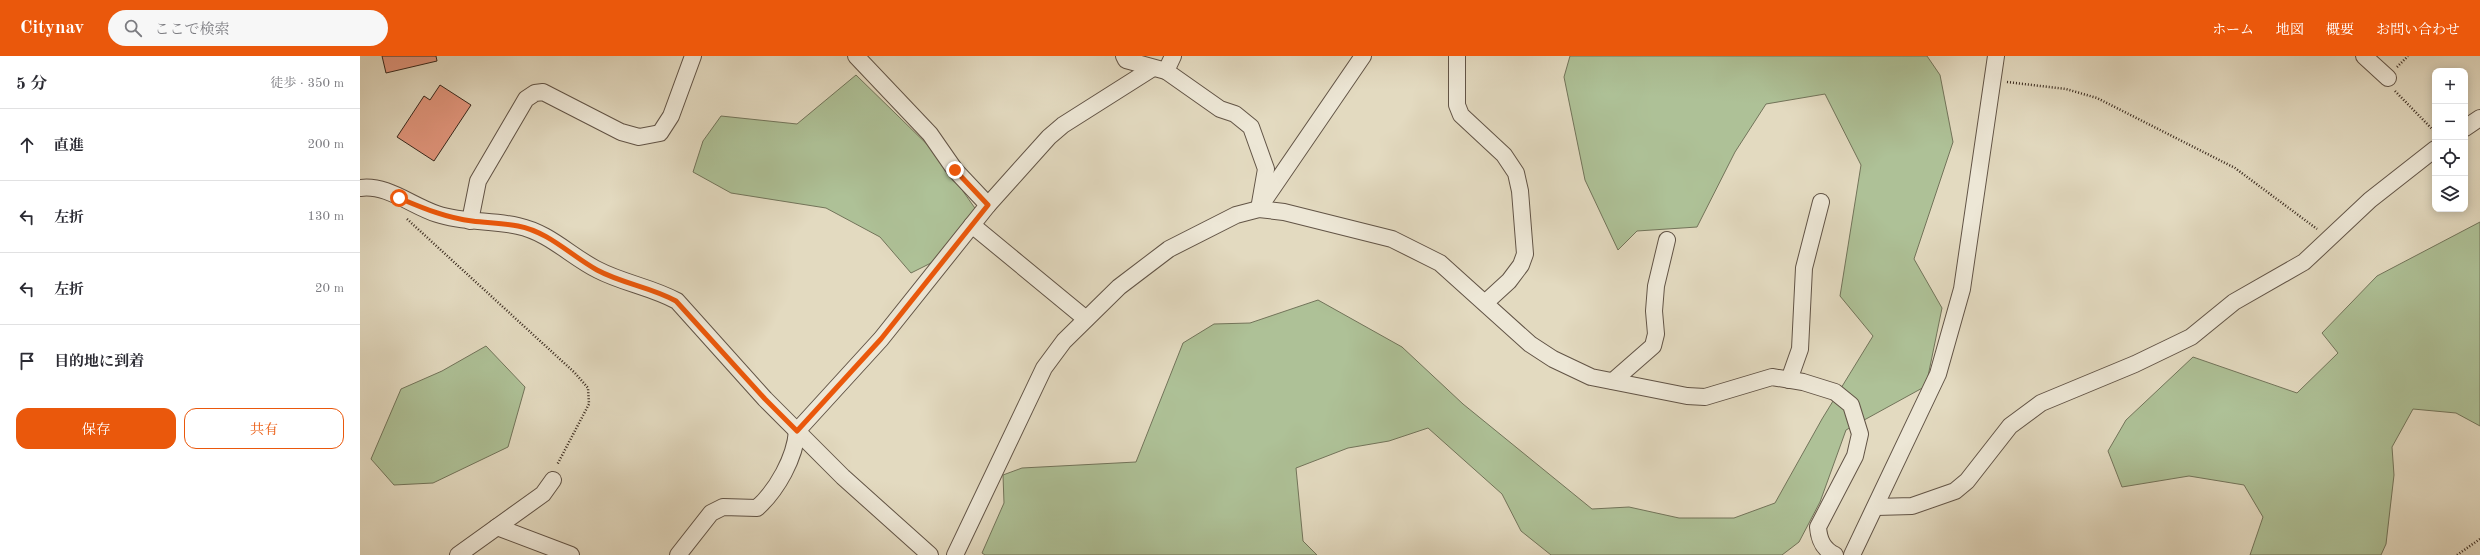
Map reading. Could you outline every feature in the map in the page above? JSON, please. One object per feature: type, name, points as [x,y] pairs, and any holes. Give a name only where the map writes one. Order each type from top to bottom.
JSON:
[{"type":"street","points":[[470,221],[478,181],[526,99],[535,93],[543,92],[621,132],[638,137],[660,133],[672,116],[693,56]]},
{"type":"street","points":[[856,56],[930,134],[955,170],[988,205]]},
{"type":"street","points":[[1124,56],[1126,60],[1160,69],[1220,109],[1235,114],[1251,127],[1266,169],[1259,209]]},
{"type":"street","points":[[678,555],[711,513],[723,507],[757,508],[769,497],[796,448],[797,431],[881,339],[988,205],[1062,125],[1160,69],[1173,56]]},
{"type":"street","points":[[1259,209],[1363,56]]},
{"type":"street","points":[[1457,56],[1457,105],[1461,115],[1504,155],[1516,173],[1520,191],[1525,254],[1523,260],[1509,281],[1485,303]]},
{"type":"street","points":[[1852,555],[1938,374],[1962,289],[1991,80],[1996,56]]},
{"type":"street","points":[[2364,56],[2388,78]]},
{"type":"street","points":[[2468,126],[2480,118]]},
{"type":"street","points":[[1876,506],[1912,506],[1955,491],[1967,480],[2010,426],[2041,403],[2136,364],[2191,337],[2234,302],[2304,262],[2370,200],[2432,151]]},
{"type":"street","points":[[360,188],[385,191],[437,214],[470,221],[518,226],[539,232],[559,243],[597,270],[620,280],[659,291],[676,301],[765,399],[843,477],[930,555]]},
{"type":"street","points":[[1790,380],[1800,349],[1804,268],[1821,202]]},
{"type":"street","points":[[955,555],[1044,368],[1064,341],[1119,287],[1169,249],[1236,215],[1259,209],[1284,212],[1392,239],[1440,263],[1530,344],[1554,359],[1591,377],[1687,396],[1705,397],[1772,377],[1790,380],[1835,392],[1851,405],[1860,434],[1855,456],[1818,527],[1819,540],[1828,552],[1835,555]]},
{"type":"street","points":[[972,225],[1086,319]]},
{"type":"street","points":[[1613,381],[1653,346],[1656,334],[1654,311],[1656,286],[1667,240]]},
{"type":"street","points":[[458,555],[543,494],[553,480]]},
{"type":"street","points":[[498,527],[571,555]]},
{"type":"path","points":[[2388,78],[2393,88],[2432,129]]},
{"type":"path","points":[[1991,80],[2066,88],[2097,98],[2235,168],[2330,239]]},
{"type":"path","points":[[399,198],[399,212],[575,373],[588,388],[589,404],[550,476],[553,480]]},
{"type":"path","points":[[2457,555],[2480,539]]},
{"type":"green space","points":[[1570,56],[1927,56],[1940,75],[1953,142],[1914,259],[1942,308],[1926,386],[1846,430],[1820,502],[1799,542],[1782,555],[1551,555],[1521,531],[1502,494],[1428,428],[1389,441],[1348,448],[1296,468],[1303,541],[1317,555],[985,555],[982,553],[1004,503],[1003,475],[1022,468],[1136,462],[1183,343],[1214,324],[1250,323],[1318,300],[1402,347],[1463,404],[1592,509],[1629,507],[1679,518],[1734,518],[1775,503],[1822,419],[1873,336],[1840,296],[1861,165],[1825,94],[1766,104],[1735,152],[1697,227],[1637,231],[1618,250],[1585,180],[1564,77]]},
{"type":"green space","points":[[856,75],[937,154],[979,214],[943,257],[911,273],[880,237],[826,208],[731,193],[693,172],[703,141],[721,116],[797,124]]},
{"type":"green space","points":[[2480,222],[2480,426],[2456,413],[2413,409],[2392,447],[2394,475],[2386,544],[2381,555],[2250,555],[2263,517],[2244,485],[2189,476],[2122,487],[2108,451],[2126,420],[2193,357],[2297,393],[2338,353],[2322,333],[2377,276]]},
{"type":"green space","points":[[486,346],[525,387],[508,447],[433,483],[394,485],[371,459],[401,389],[442,371]]},
{"type":"building","points":[[382,56],[436,56],[437,61],[386,73]]},
{"type":"building","points":[[440,85],[471,105],[434,161],[397,137],[424,96],[430,100]]},
{"type":"route","points":[[399,198],[437,214],[470,221],[518,226],[539,232],[559,243],[597,270],[620,280],[659,291],[676,301],[694,318],[765,399],[797,431],[881,339],[988,205],[955,170]]}]
